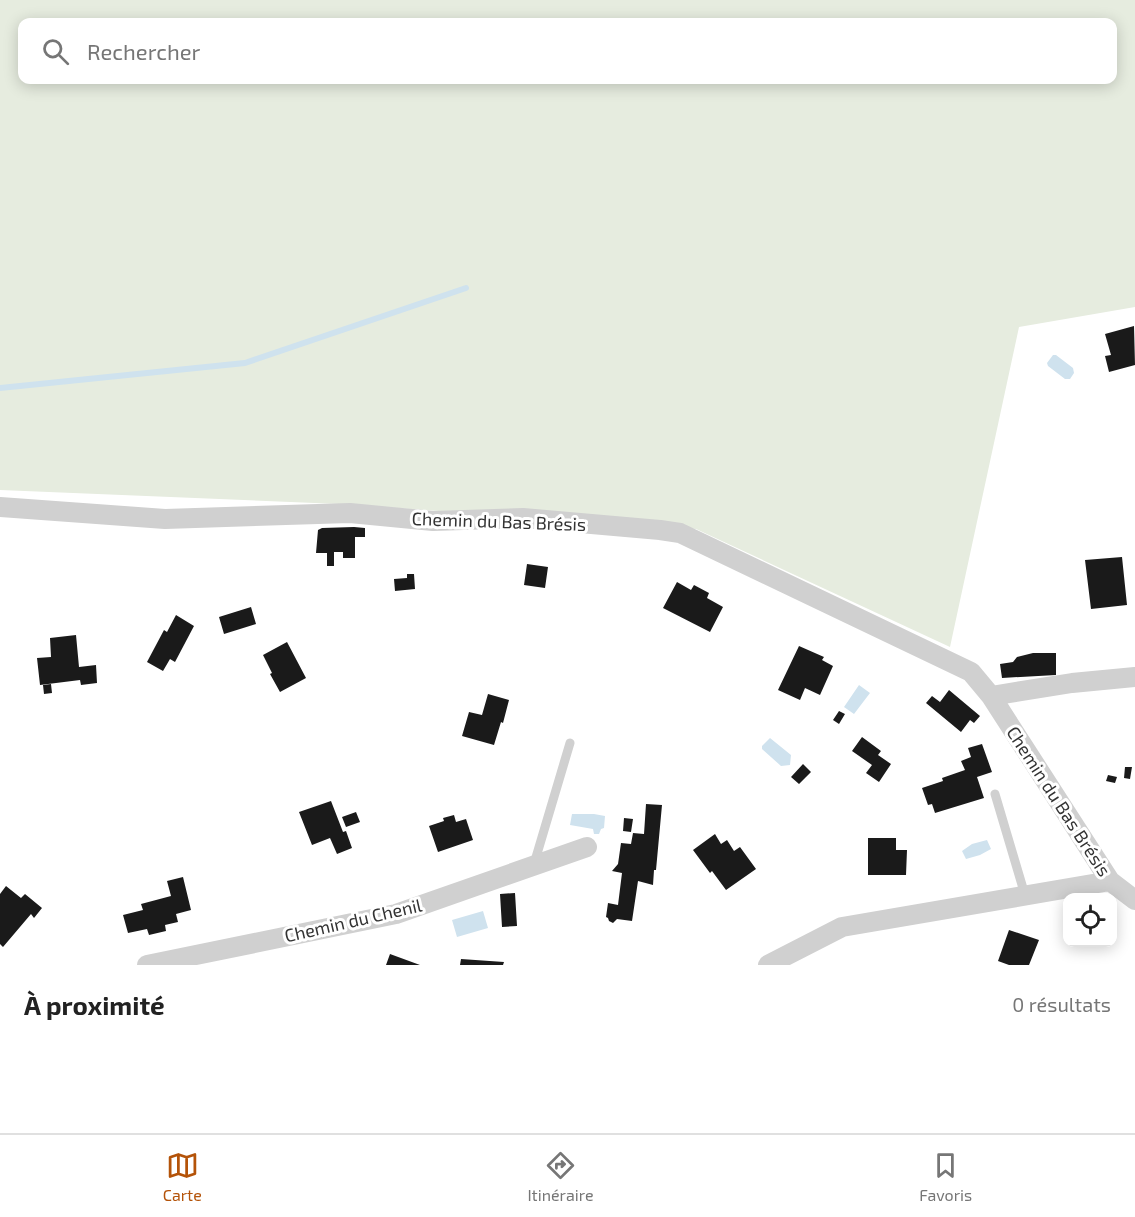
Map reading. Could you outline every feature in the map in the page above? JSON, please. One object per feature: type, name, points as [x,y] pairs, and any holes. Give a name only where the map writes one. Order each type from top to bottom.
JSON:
[{"type":"street","name":"Chemin du Bas Brésis","points":[[0,507],[165,519],[350,513],[433,521],[523,518],[680,533],[971,672],[991,696],[1110,881],[1135,900]]},
{"type":"street","points":[[991,696],[1135,677]]},
{"type":"street","name":"Chemin du Chenil","points":[[147,965],[396,914],[587,847]]},
{"type":"street","points":[[768,965],[842,927],[1110,881]]},
{"type":"lane","points":[[533,866],[570,743]]},
{"type":"lane","points":[[996,794],[1025,896]]},
{"type":"shaded area","points":[[0,0],[1135,0],[1135,307],[1019,327],[950,647],[696,529],[339,504],[0,490]]},
{"type":"water","points":[[1053,355],[1073,368],[1074,373],[1070,379],[1065,379],[1048,366],[1047,363]]},
{"type":"water","points":[[859,685],[870,693],[854,714],[844,707]]},
{"type":"water","points":[[770,738],[791,755],[790,765],[781,766],[762,749]]},
{"type":"water","points":[[572,814],[605,816],[604,828],[599,834],[594,834],[593,829],[570,825]]},
{"type":"water","points":[[987,840],[991,849],[966,859],[962,851],[972,844]]},
{"type":"water","points":[[483,911],[488,928],[457,937],[452,920]]},
{"type":"building","points":[[1134,326],[1135,365],[1109,372],[1105,356],[1111,355],[1105,334]]},
{"type":"building","points":[[365,528],[365,537],[355,537],[355,558],[343,558],[343,552],[334,552],[334,566],[327,566],[327,553],[316,553],[318,530]]},
{"type":"building","points":[[1122,557],[1127,605],[1091,609],[1085,560]]},
{"type":"building","points":[[527,564],[548,567],[545,588],[524,585]]},
{"type":"building","points":[[407,574],[414,574],[415,589],[395,591],[394,579],[407,578]]},
{"type":"building","points":[[677,582],[691,590],[694,585],[709,593],[707,598],[723,607],[710,632],[663,608]]},
{"type":"building","points":[[251,607],[256,624],[224,634],[219,617]]},
{"type":"building","points":[[176,615],[194,626],[175,662],[170,659],[163,671],[147,662],[164,630],[167,632]]},
{"type":"building","points":[[76,635],[79,667],[96,665],[97,683],[81,685],[80,680],[40,685],[37,658],[51,657],[50,638]]},
{"type":"building","points":[[287,642],[306,678],[280,692],[263,655]]},
{"type":"building","points":[[799,646],[824,657],[822,660],[833,666],[820,695],[805,688],[800,700],[778,690]]},
{"type":"building","points":[[1033,653],[1056,653],[1056,675],[1002,678],[1000,664],[1013,662],[1017,657]]},
{"type":"building","points":[[51,684],[52,693],[44,694],[43,685]]},
{"type":"building","points":[[949,690],[980,716],[974,723],[970,720],[961,732],[926,703],[932,696],[940,702]]},
{"type":"building","points":[[488,694],[509,700],[494,745],[462,736],[469,712],[482,715]]},
{"type":"building","points":[[839,711],[845,714],[839,724],[833,720]]},
{"type":"building","points":[[862,737],[881,751],[878,755],[891,764],[879,782],[866,773],[872,765],[852,751]]},
{"type":"building","points":[[982,744],[992,772],[977,777],[984,798],[935,813],[932,804],[928,805],[922,788],[965,770],[961,761],[971,757],[968,748]]},
{"type":"building","points":[[803,764],[811,772],[799,784],[791,777]]},
{"type":"building","points":[[1125,767],[1132,767],[1130,779],[1124,778]]},
{"type":"building","points":[[1108,775],[1117,777],[1115,783],[1106,781]]},
{"type":"building","points":[[331,801],[352,848],[337,854],[330,838],[312,845],[299,812]]},
{"type":"building","points":[[646,804],[662,805],[653,885],[638,881],[632,921],[617,919],[613,923],[606,917],[608,903],[618,905],[622,873],[612,871],[618,864],[621,843],[631,844],[633,833],[644,834]]},
{"type":"building","points":[[356,812],[360,822],[346,827],[342,817]]},
{"type":"building","points":[[454,815],[456,822],[466,819],[473,840],[438,852],[429,826]]},
{"type":"building","points":[[624,818],[633,819],[631,832],[623,831]]},
{"type":"building","points":[[715,834],[721,844],[727,840],[734,851],[740,847],[756,869],[726,890],[693,850]]},
{"type":"building","points":[[868,838],[896,838],[896,850],[907,850],[906,875],[868,875]]},
{"type":"building","points":[[183,877],[191,910],[176,914],[178,922],[165,925],[166,931],[149,935],[147,929],[128,933],[123,915],[143,910],[141,904],[171,896],[167,881]]},
{"type":"building","points":[[6,886],[21,898],[25,894],[42,908],[34,918],[31,914],[3,947],[0,944],[0,894]]},
{"type":"building","points":[[515,893],[517,926],[502,927],[500,894]]},
{"type":"building","points":[[1009,930],[1039,940],[1029,965],[1009,965],[998,961]]},
{"type":"building","points":[[390,954],[420,965],[386,965]]},
{"type":"building","points":[[461,959],[504,962],[503,965],[460,965]]},
{"type":"waterway","points":[[0,388],[245,363],[466,288]]}]
